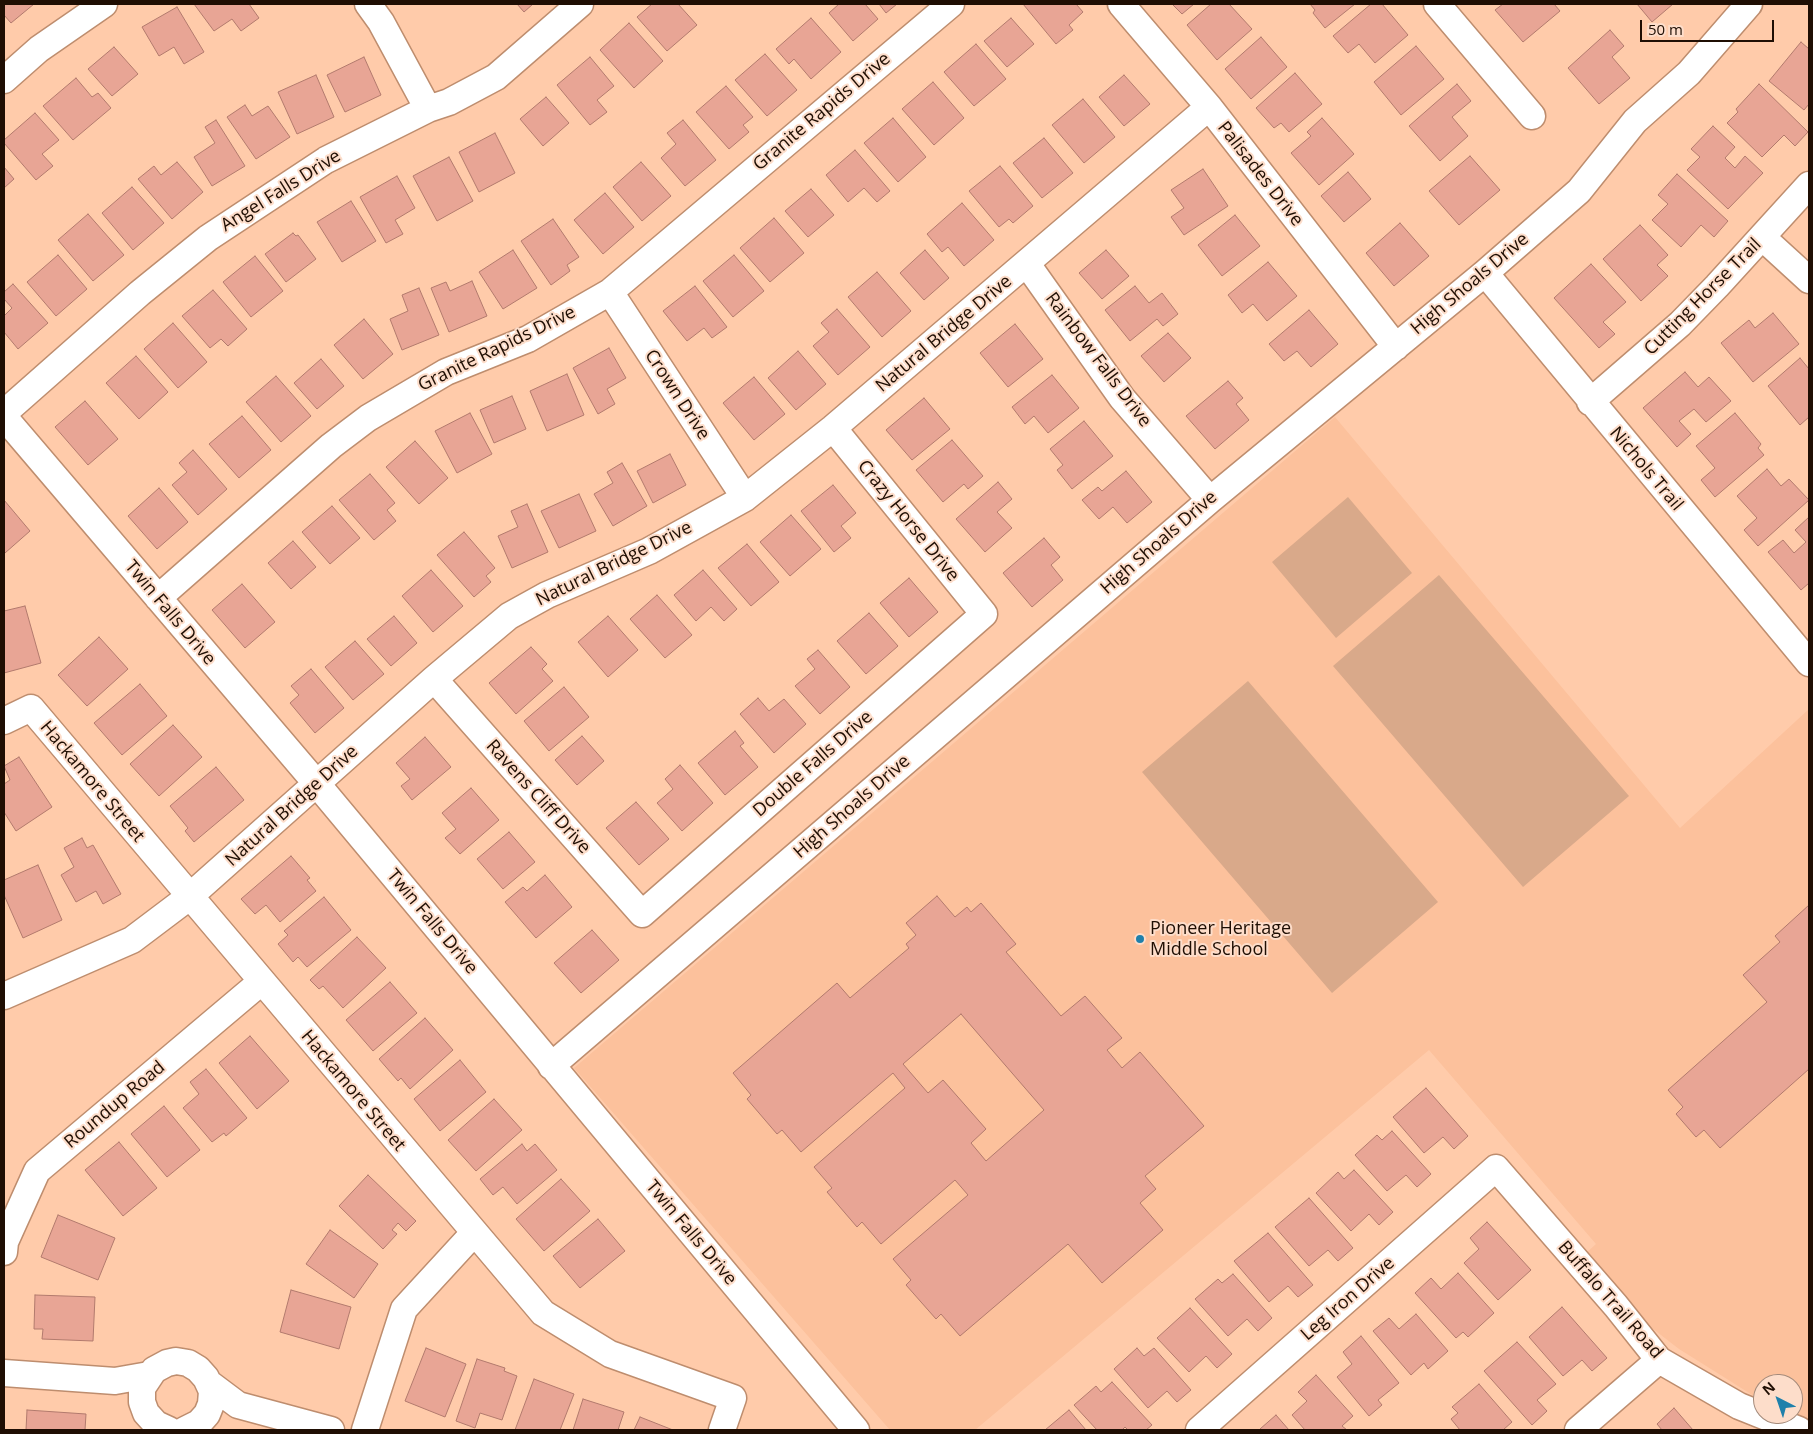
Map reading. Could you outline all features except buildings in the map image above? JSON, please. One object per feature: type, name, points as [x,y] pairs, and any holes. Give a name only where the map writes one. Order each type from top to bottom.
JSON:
[{"type":"street","points":[[4,80],[39,49],[104,4]]},
{"type":"street","points":[[368,4],[381,22],[428,109]]},
{"type":"street","name":"Angel Falls Drive","points":[[4,415],[140,292],[208,238],[326,160],[428,109],[449,102],[496,77],[580,4]]},
{"type":"street","name":"Granite Rapids Drive","points":[[158,598],[331,446],[368,418],[446,372],[528,339],[610,292],[951,4]]},
{"type":"street","name":"Palisades Drive","points":[[1121,4],[1209,107],[1396,347]]},
{"type":"street","points":[[1437,4],[1532,116]]},
{"type":"street","name":"High Shoals Drive","points":[[551,1066],[1210,500],[1485,273],[1579,191],[1635,121],[1689,73],[1749,4]]},
{"type":"street","name":"Natural Bridge Drive","points":[[4,996],[132,940],[189,897],[434,679],[509,616],[547,595],[649,551],[745,498],[833,428],[1209,107]]},
{"type":"street","name":"Cutting Horse Trail","points":[[1590,402],[1680,324],[1809,185]]},
{"type":"street","points":[[1762,237],[1809,280]]},
{"type":"street","name":"Rainbow Falls Drive","points":[[1027,264],[1122,398],[1210,500]]},
{"type":"street","name":"Nichols Trail","points":[[1485,273],[1590,402],[1809,663]]},
{"type":"street","name":"Crown Drive","points":[[610,292],[745,498]]},
{"type":"street","name":"Twin Falls Drive","points":[[4,415],[317,784],[856,1430]]},
{"type":"street","name":"Crazy Horse Drive","points":[[833,428],[984,614]]},
{"type":"street","name":"Double Falls Drive","points":[[642,914],[984,614]]},
{"type":"street","name":"Ravens Cliff Drive","points":[[434,679],[642,914]]},
{"type":"street","name":"Hackamore Street","points":[[4,721],[31,708],[473,1234],[543,1314],[610,1354],[733,1398],[722,1430]]},
{"type":"street","name":"Roundup Road","points":[[4,1252],[5,1242],[37,1171],[261,982]]},
{"type":"street","name":"Buffalo Trail Road","points":[[1496,1168],[1616,1306],[1659,1360],[1738,1406],[1799,1430]]},
{"type":"street","name":"Leg Iron Drive","points":[[1199,1430],[1496,1168]]},
{"type":"street","points":[[364,1430],[404,1309],[473,1234]]},
{"type":"street","points":[[1578,1430],[1659,1360]]},
{"type":"street","points":[[147,1404],[167,1363],[183,1362],[198,1369],[210,1384],[238,1405],[330,1430]]},
{"type":"street","points":[[4,1372],[114,1381],[147,1404],[156,1424],[183,1430],[200,1423],[209,1410],[212,1398],[210,1384]]},
{"type":"street","points":[[209,1410],[238,1405]]},
{"type":"shaded area","name":"Pioneer Heritage Middle School","points":[[1335,417],[1680,828],[1809,709],[1809,1419],[1803,1417],[1803,1374],[1753,1374],[1753,1395],[1679,1349],[1639,1318],[1585,1254],[1596,1244],[1429,1050],[975,1430],[890,1430],[574,1068]]},
{"type":"shaded area","points":[[1348,497],[1412,573],[1336,638],[1272,562]]},
{"type":"shaded area","points":[[1439,575],[1629,796],[1523,887],[1333,666]]},
{"type":"shaded area","points":[[1248,681],[1438,902],[1332,993],[1142,772]]},
{"type":"place","name":"Pioneer Heritage Middle School","points":[[1140,939]]}]
